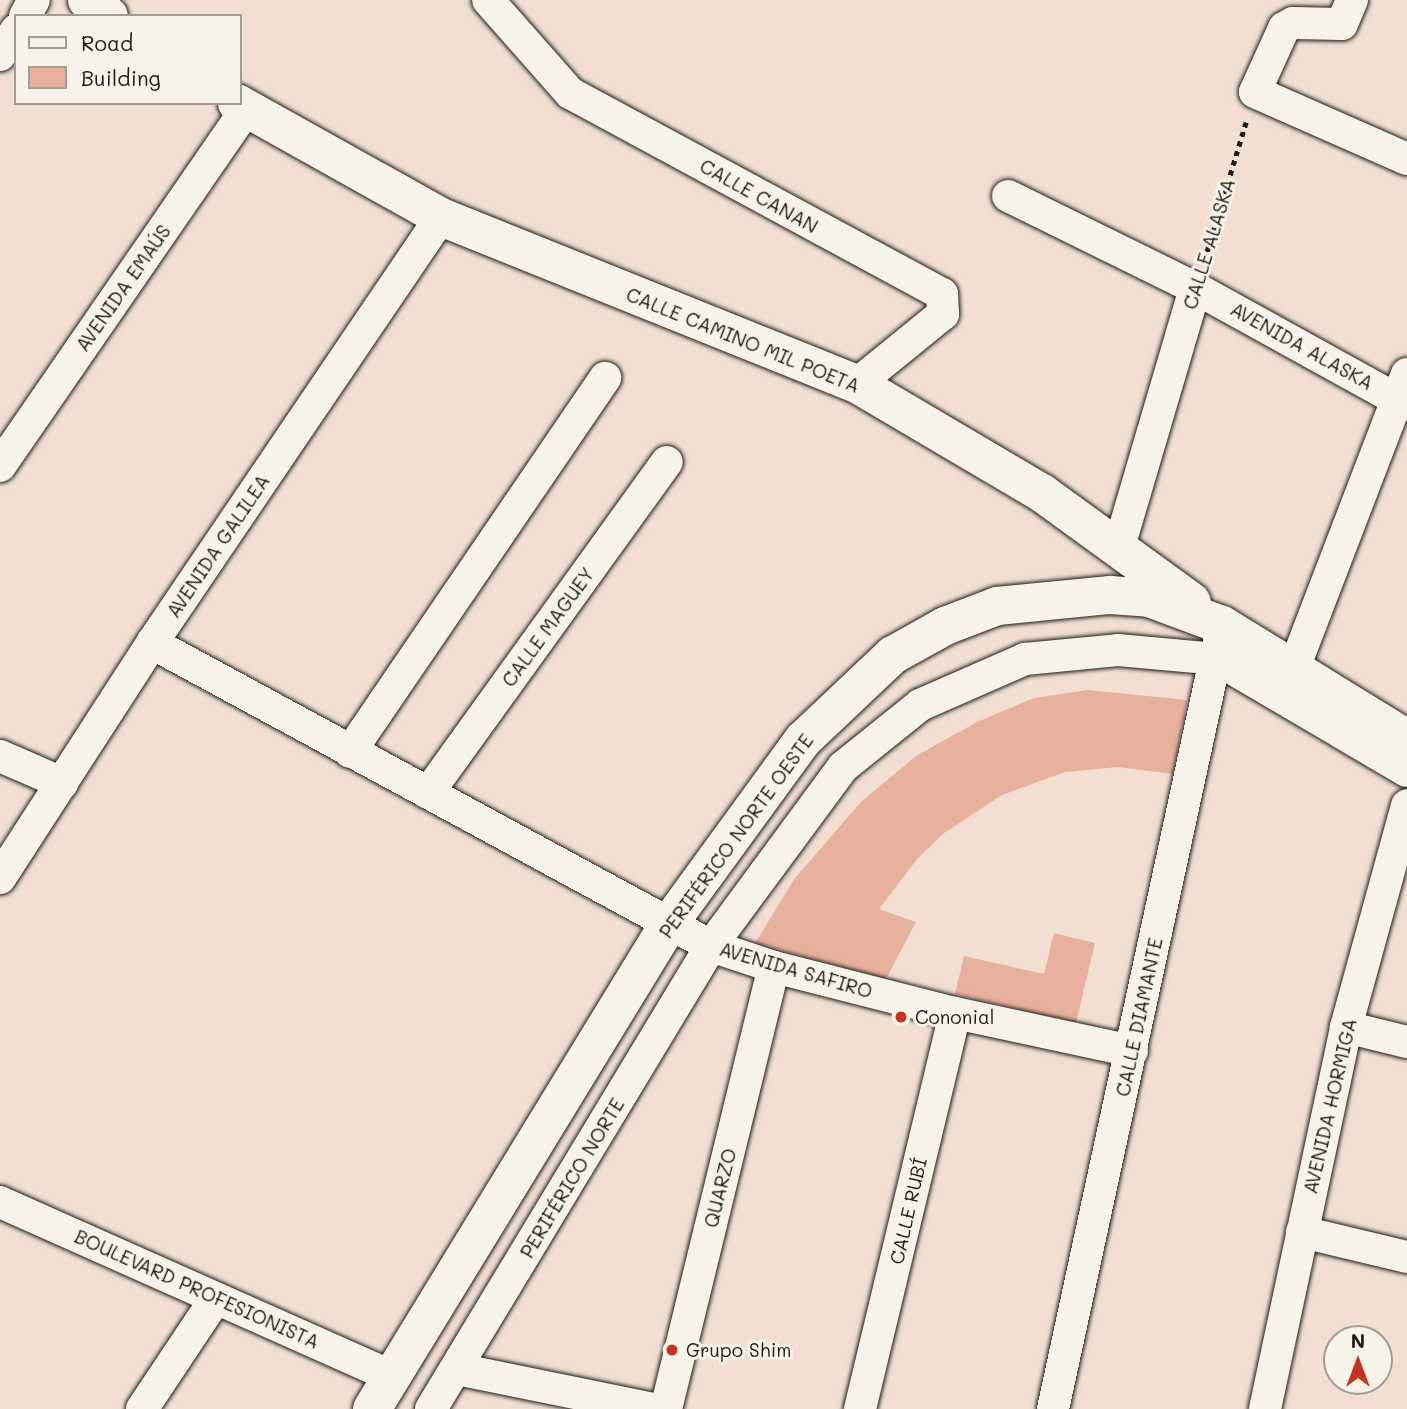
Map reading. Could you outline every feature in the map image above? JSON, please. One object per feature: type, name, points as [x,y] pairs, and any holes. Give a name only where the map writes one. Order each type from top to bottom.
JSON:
[{"type":"main road","points":[[86,0],[105,14]]},
{"type":"main road","name":"CALLE CAMINO MIL POETA","points":[[241,106],[441,217],[857,384],[1042,493],[1119,547],[1219,642]]},
{"type":"main road","name":"PERIFÉRICO NORTE OESTE","points":[[373,1409],[668,925],[803,740],[893,655],[945,626],[997,606],[1110,595],[1149,598],[1219,642],[1294,668],[1407,739]]},
{"type":"street","name":"CALLE CANAN","points":[[488,0],[570,93],[942,294],[943,314],[857,384]]},
{"type":"street","points":[[1353,0],[1342,24],[1293,23],[1284,28],[1255,92],[1407,159]]},
{"type":"street","points":[[0,55],[14,33]]},
{"type":"street","name":"AVENIDA EMAÚS","points":[[0,466],[241,106]]},
{"type":"street","name":"AVENIDA ALASKA","points":[[1008,196],[1403,392]]},
{"type":"street","name":"AVENIDA GALILEA","points":[[0,878],[152,643],[441,217]]},
{"type":"street","name":"CALLE ALASKA","points":[[1119,547],[1195,288]]},
{"type":"street","points":[[349,752],[605,379]]},
{"type":"street","points":[[1294,668],[1403,392]]},
{"type":"street","name":"CALLE MAGUEY","points":[[428,793],[667,462]]},
{"type":"street","points":[[1219,642],[1407,771]]},
{"type":"street","name":"PERIFÉRICO NORTE","points":[[431,1409],[711,946],[843,767],[920,705],[1025,659],[1219,642]]},
{"type":"street","name":"CALLE DIAMANTE","points":[[1053,1409],[1219,642]]},
{"type":"street","name":"AVENIDA SAFIRO","points":[[152,643],[711,946],[774,967],[955,1013],[1132,1051]]},
{"type":"street","points":[[0,756],[62,783]]},
{"type":"street","name":"AVENIDA HORMIGA","points":[[1265,1409],[1346,1027],[1407,805]]},
{"type":"street","name":"QUARZO","points":[[666,1409],[774,967]]},
{"type":"street","name":"CALLE RUBÍ","points":[[860,1409],[955,1013]]},
{"type":"street","points":[[1346,1027],[1407,1042]]},
{"type":"street","name":"BOULEVARD PROFESIONISTA","points":[[1,1205],[393,1377]]},
{"type":"street","points":[[1302,1232],[1407,1257]]},
{"type":"street","points":[[142,1409],[216,1298]]},
{"type":"street","points":[[457,1369],[653,1409]]},
{"type":"path","name":"CALLE ALASKA","points":[[1195,288],[1255,92]]},
{"type":"building","points":[[1088,690],[1187,700],[1173,774],[1118,767],[1065,772],[1002,795],[944,833],[918,858],[879,909],[916,922],[886,979],[755,943],[795,878],[861,802],[916,756],[977,722],[1034,698]]},
{"type":"building","points":[[1054,933],[1095,943],[1076,1023],[955,994],[964,956],[1044,974]]},
{"type":"place","name":"Cononial","points":[[901,1017]]},
{"type":"place","name":"Grupo Shim","points":[[672,1350]]}]
